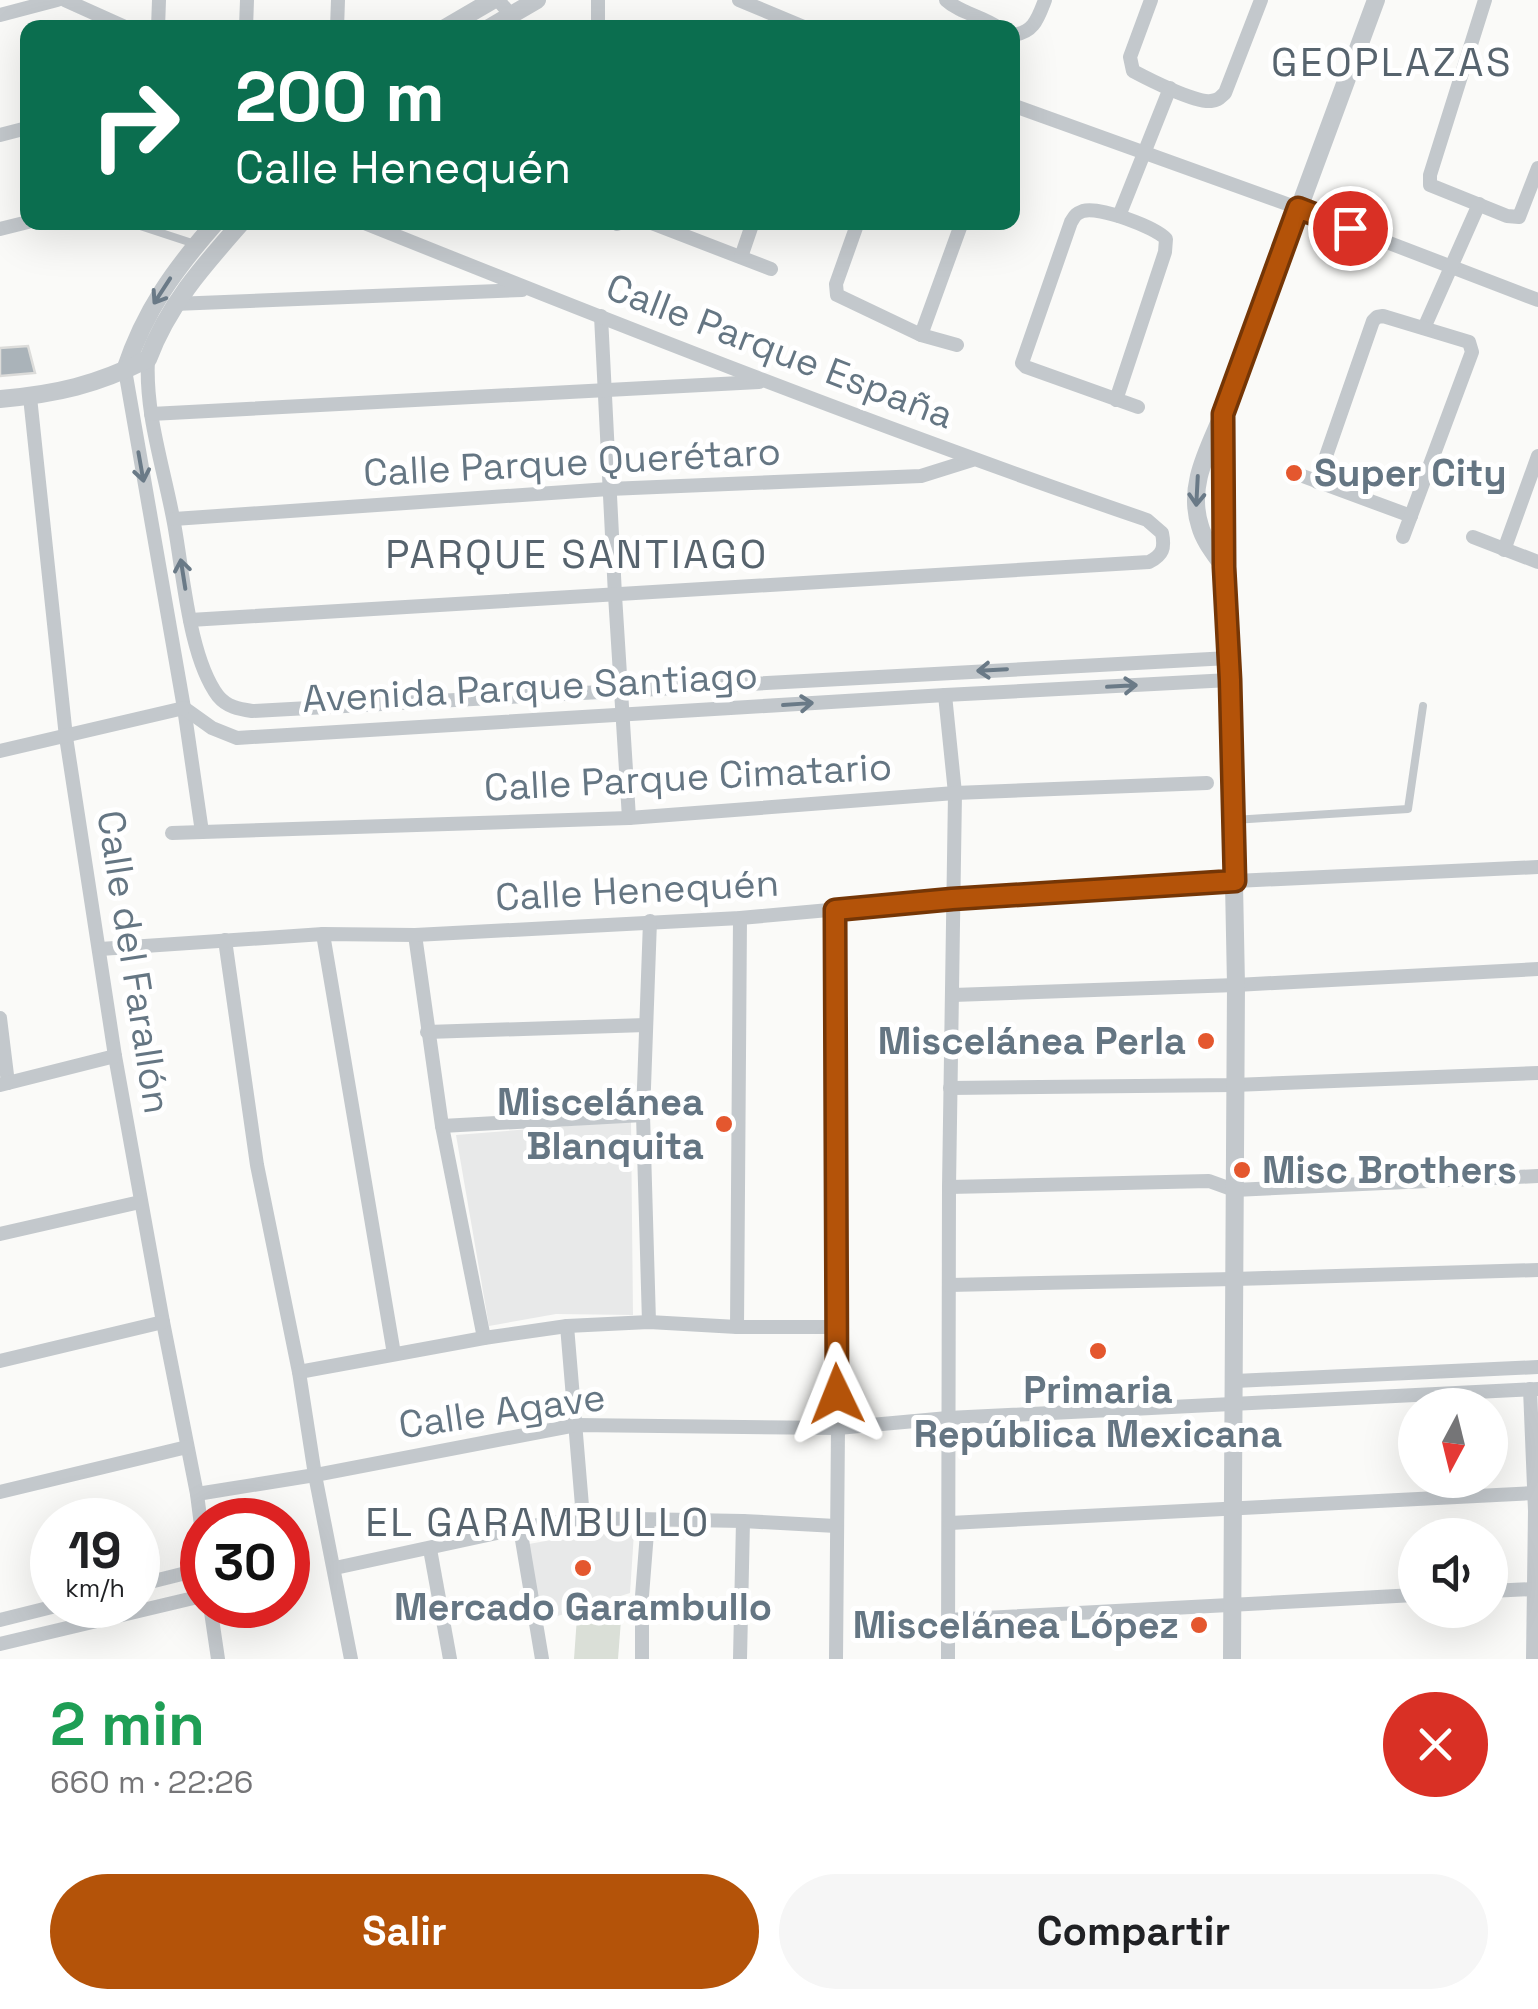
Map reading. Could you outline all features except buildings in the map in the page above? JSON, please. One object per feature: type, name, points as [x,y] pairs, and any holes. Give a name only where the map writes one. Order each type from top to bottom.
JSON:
[{"type":"street","points":[[0,15],[56,0]]},
{"type":"street","points":[[65,0],[109,20]]},
{"type":"street","points":[[460,20],[496,0]]},
{"type":"street","points":[[512,20],[537,0]]},
{"type":"street","points":[[739,0],[770,20]]},
{"type":"street","points":[[946,0],[987,20]]},
{"type":"street","points":[[1020,33],[1033,27],[1045,0]]},
{"type":"street","points":[[1151,0],[1130,67],[1204,101],[1222,96],[1261,0]]},
{"type":"street","points":[[1224,567],[1200,526],[1196,494],[1199,471],[1376,0]]},
{"type":"street","points":[[1485,0],[1429,182],[1433,188],[1519,217],[1538,168]]},
{"type":"street","points":[[1119,216],[1170,88]]},
{"type":"street","points":[[1020,108],[1538,300]]},
{"type":"street","points":[[1424,328],[1479,204]]},
{"type":"street","points":[[1116,400],[1167,246],[1160,232],[1119,216],[1089,210],[1074,217],[1022,363],[1116,400],[1138,407]]},
{"type":"street","points":[[202,832],[125,370],[137,334],[157,298],[209,230]]},
{"type":"street","points":[[0,400],[87,386],[148,359],[174,304],[235,230]]},
{"type":"street","name":"Calle Parque España","points":[[382,230],[764,382],[1146,520],[1162,533],[1165,546],[1159,557],[1148,562],[615,595]]},
{"type":"street","points":[[671,230],[771,269]]},
{"type":"street","points":[[742,257],[750,230]]},
{"type":"street","points":[[855,230],[836,284],[838,295],[921,335],[957,345]]},
{"type":"street","points":[[921,335],[959,230]]},
{"type":"street","points":[[174,304],[530,290]]},
{"type":"street","points":[[601,316],[629,818]]},
{"type":"street","points":[[1317,482],[1375,319],[1383,316],[1469,342],[1472,352],[1403,537]]},
{"type":"street","name":"Avenida Parque Santiago","points":[[148,359],[146,387],[174,519],[190,620],[205,674],[220,700],[234,708],[272,710],[1229,658]]},
{"type":"street","points":[[151,414],[764,382]]},
{"type":"street","name":"Calle del Farallón","points":[[30,397],[66,737],[114,1056],[198,1498]]},
{"type":"street","points":[[1223,414],[1236,985],[1232,1659]]},
{"type":"street","points":[[1504,550],[1538,456]]},
{"type":"street","name":"Calle Parque Querétaro","points":[[174,519],[609,489],[921,476],[972,460]]},
{"type":"street","points":[[1300,475],[1410,516]]},
{"type":"street","points":[[1473,537],[1538,562]]},
{"type":"street","points":[[190,620],[615,595]]},
{"type":"street","name":"Avenida Parque Santiago","points":[[184,708],[212,728],[237,738],[1230,680]]},
{"type":"street","points":[[945,694],[955,793],[948,1659]]},
{"type":"street","points":[[0,751],[184,708]]},
{"type":"street","name":"Calle Parque Cimatario","points":[[172,833],[629,818],[955,793],[1207,784]]},
{"type":"street","name":"Calle Henequén","points":[[100,949],[323,934],[415,935],[740,918],[952,899],[1235,881],[1538,868]]},
{"type":"street","points":[[835,910],[836,1659]]},
{"type":"street","points":[[738,1327],[740,918]]},
{"type":"street","points":[[649,1322],[643,1115],[650,922]]},
{"type":"street","points":[[323,934],[394,1354]]},
{"type":"street","points":[[415,935],[442,1126],[484,1338]]},
{"type":"street","points":[[225,940],[258,1165],[352,1659]]},
{"type":"street","points":[[953,995],[1236,985],[1538,968]]},
{"type":"street","points":[[0,1018],[4,1084],[114,1056]]},
{"type":"street","points":[[427,1032],[646,1025]]},
{"type":"street","points":[[950,1088],[1234,1085],[1538,1074]]},
{"type":"street","points":[[442,1126],[643,1115]]},
{"type":"street","points":[[949,1187],[1209,1180],[1234,1190],[1538,1176]]},
{"type":"street","points":[[0,1234],[140,1202]]},
{"type":"street","points":[[949,1284],[1538,1270]]},
{"type":"street","points":[[0,1361],[163,1322]]},
{"type":"street","points":[[299,1372],[567,1326],[649,1322],[836,1327]]},
{"type":"street","points":[[567,1326],[583,1518]]},
{"type":"street","points":[[1236,1381],[1538,1366]]},
{"type":"street","points":[[1533,1659],[1534,1389]]},
{"type":"street","name":"Calle Agave","points":[[197,1494],[576,1425],[838,1428],[948,1418],[1534,1389]]},
{"type":"street","points":[[0,1492],[188,1447]]},
{"type":"street","points":[[950,1522],[1534,1493]]},
{"type":"street","points":[[335,1568],[583,1518],[836,1526]]},
{"type":"street","points":[[642,1659],[648,1520]]},
{"type":"street","points":[[740,1659],[742,1521]]},
{"type":"street","points":[[520,1528],[542,1659]]},
{"type":"street","points":[[430,1549],[450,1659]]},
{"type":"street","points":[[1508,1590],[1534,1589]]},
{"type":"street","points":[[948,1620],[1398,1596]]},
{"type":"street","points":[[0,1644],[180,1601]]},
{"type":"street","points":[[0,1620],[30,1612]]},
{"type":"street","points":[[213,1628],[218,1659]]},
{"type":"lane","points":[[152,230],[196,245]]},
{"type":"lane","points":[[1234,820],[1408,808],[1423,706]]},
{"type":"shaded area","points":[[631,1121],[633,1315],[556,1314],[489,1326],[456,1135]]},
{"type":"shaded area","name":"Mercado Garambullo","points":[[634,1533],[630,1593],[542,1621],[529,1544],[584,1534]]},
{"type":"shaded area","points":[[577,1617],[621,1620],[618,1659],[574,1659]]},
{"type":"place","name":"Super City","points":[[1294,473]]},
{"type":"place","name":"Miscelánea Perla","points":[[1206,1041]]},
{"type":"place","name":"Miscelánea Blanquita","points":[[724,1124]]},
{"type":"place","name":"Misc Brothers","points":[[1242,1170]]},
{"type":"place","name":"Primaria República Mexicana","points":[[1098,1351]]},
{"type":"place","name":"Mercado Garambullo","points":[[583,1568]]},
{"type":"place","name":"Miscelánea López","points":[[1199,1625]]},
{"type":"district","name":"GEOPLAZAS","points":[[1392,62]]},
{"type":"district","name":"PARQUE SANTIAGO","points":[[577,554]]},
{"type":"district","name":"EL GARAMBULLO","points":[[538,1522]]},
{"type":"route","points":[[837,1394],[835,910],[1235,881],[1223,414],[1298,208],[1350,228]]}]
